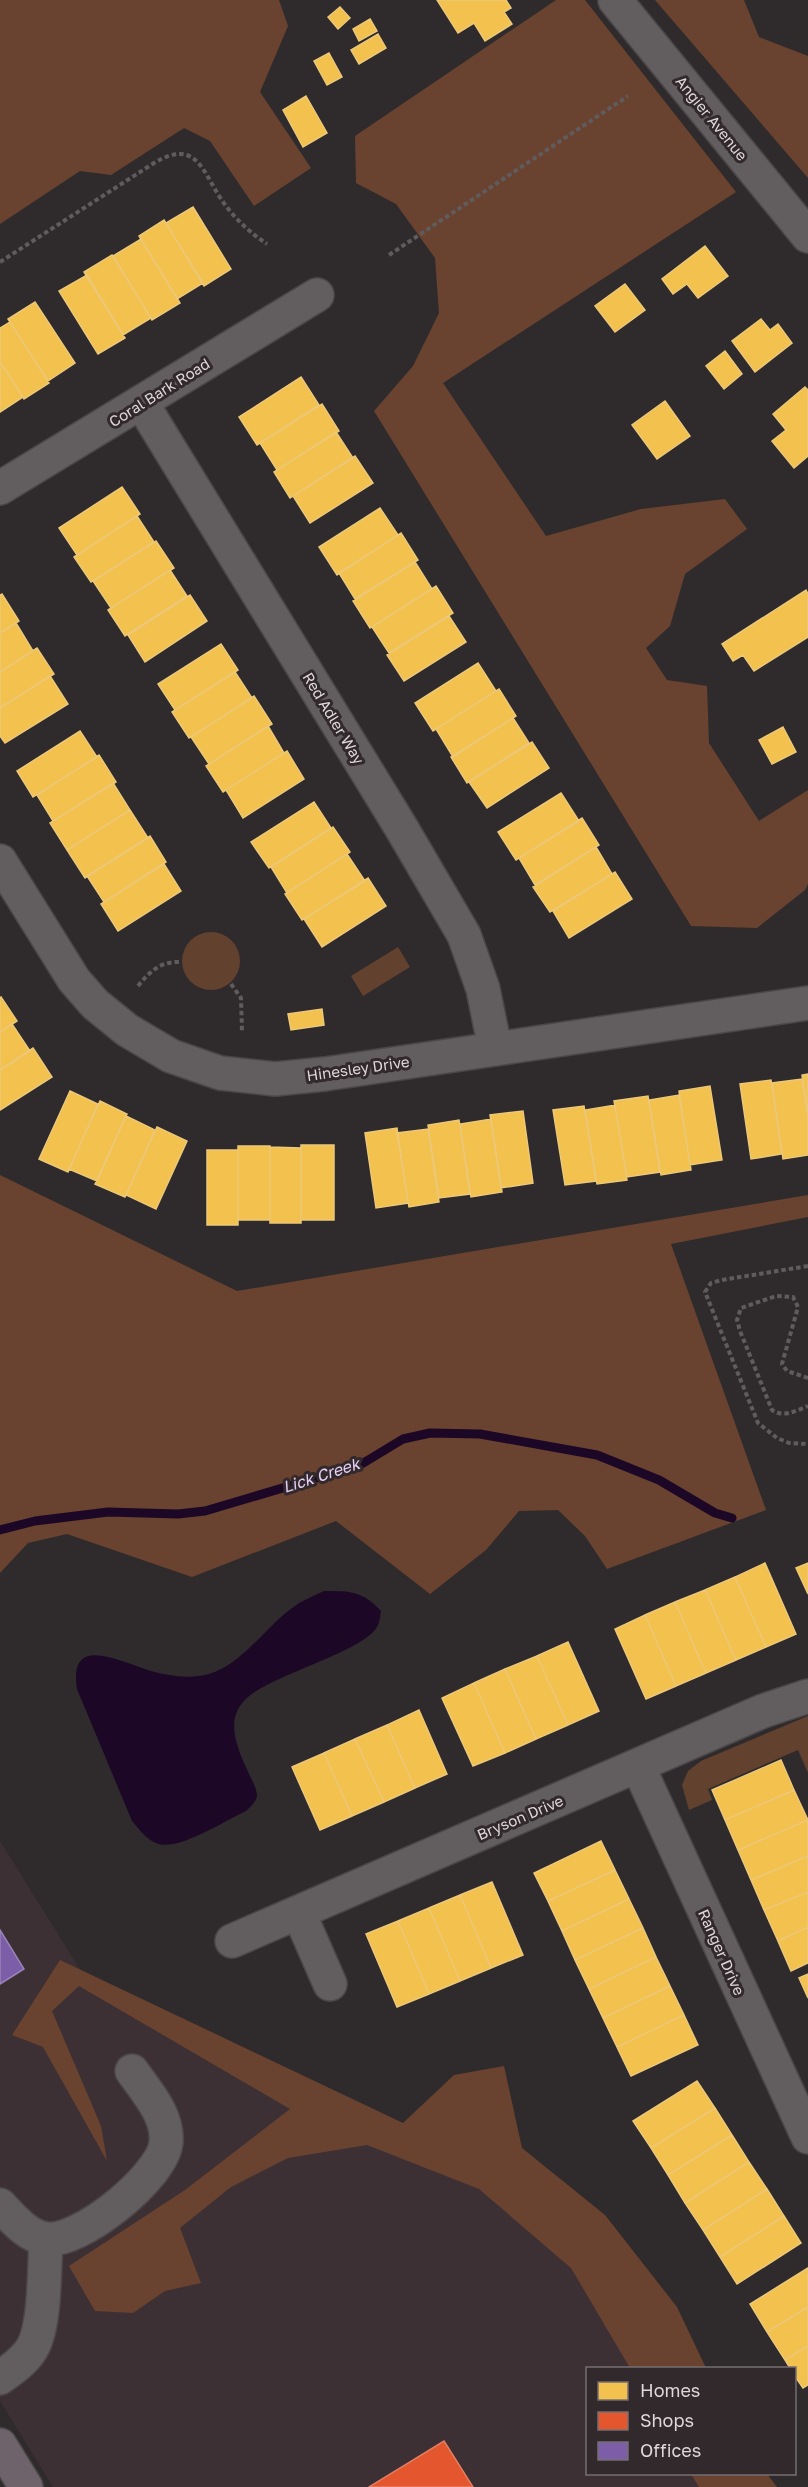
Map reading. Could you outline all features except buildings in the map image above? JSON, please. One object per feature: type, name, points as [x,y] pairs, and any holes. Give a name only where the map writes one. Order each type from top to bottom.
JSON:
[{"type":"highway","points":[[0,2445],[26,2487]]},
{"type":"street","name":"Angier Avenue","points":[[615,0],[808,236]]},
{"type":"street","name":"Coral Bark Road","points":[[0,488],[317,295]]},
{"type":"street","name":"Red Adler Way","points":[[141,402],[402,829],[464,935],[486,998],[495,1048]]},
{"type":"street","name":"Hinesley Drive","points":[[0,861],[74,980],[95,1004],[127,1030],[171,1056],[220,1073],[275,1079],[325,1074],[808,1003]]},
{"type":"street","name":"Bryson Drive","points":[[232,1941],[763,1711],[808,1696]]},
{"type":"street","name":"Ranger Drive","points":[[638,1766],[800,2125],[808,2138]]},
{"type":"street","points":[[299,1913],[330,1984]]},
{"type":"street","points":[[0,2205],[28,2231],[46,2239],[63,2238],[78,2233],[138,2189],[152,2173],[166,2144],[165,2127],[158,2107],[132,2071]]},
{"type":"street","points":[[0,2378],[24,2358],[36,2338],[40,2324],[46,2239]]},
{"type":"path","points":[[389,255],[628,96]]},
{"type":"path","points":[[0,262],[154,163],[175,153],[188,155],[199,162],[231,212],[267,244]]},
{"type":"path","points":[[138,986],[158,966],[181,962]]},
{"type":"path","points":[[231,984],[241,998],[242,1032]]},
{"type":"path","points":[[808,1266],[722,1280],[711,1283],[705,1292],[758,1423],[766,1431],[789,1443],[808,1444]]},
{"type":"path","points":[[808,1378],[787,1371],[782,1364],[798,1307],[797,1301],[788,1296],[776,1296],[741,1308],[737,1320],[740,1331],[772,1410],[786,1414],[808,1406]]},
{"type":"shaded area","points":[[0,0],[279,0],[288,26],[260,92],[311,168],[254,206],[210,141],[184,128],[111,175],[80,171],[0,224]]},
{"type":"shaded area","points":[[556,0],[585,0],[736,192],[443,383],[546,536],[641,509],[725,499],[747,529],[685,574],[670,626],[646,648],[667,680],[707,686],[709,743],[759,821],[808,790],[808,884],[805,890],[757,928],[691,926],[374,411],[413,366],[439,313],[435,258],[396,204],[356,183],[355,136]]},
{"type":"shaded area","points":[[655,0],[744,0],[759,37],[808,56],[808,178]]},
{"type":"shaded area","points":[[205,932],[217,932],[232,940],[240,955],[240,967],[232,982],[217,990],[205,990],[190,982],[182,967],[182,955],[190,940]]},
{"type":"shaded area","points":[[398,947],[410,967],[363,996],[351,976]]},
{"type":"shaded area","points":[[0,1175],[237,1291],[808,1195],[808,1217],[671,1244],[766,1510],[607,1569],[585,1536],[558,1510],[519,1511],[486,1550],[430,1594],[336,1521],[192,1577],[67,1534],[28,1543],[0,1573]]},
{"type":"shaded area","points":[[324,1591],[349,1592],[368,1599],[381,1611],[379,1623],[370,1635],[357,1644],[260,1689],[240,1706],[234,1725],[235,1735],[256,1790],[257,1796],[254,1802],[246,1811],[188,1840],[165,1845],[149,1839],[132,1821],[77,1689],[76,1672],[80,1661],[88,1656],[99,1656],[173,1676],[193,1677],[213,1673],[239,1657],[295,1606]]},
{"type":"shaded area","points":[[808,1716],[808,1773],[798,1750],[708,1789],[712,1800],[689,1810],[682,1785],[688,1771],[701,1761]]},
{"type":"shaded area","points":[[0,1841],[86,1979],[582,2217],[666,2367],[586,2367],[586,2475],[727,2475],[733,2487],[53,2487],[0,2401]]},
{"type":"shaded area","points":[[60,1960],[403,2123],[454,2075],[504,2066],[522,2148],[605,2215],[677,2307],[706,2367],[629,2367],[571,2268],[479,2189],[367,2145],[288,2158],[231,2187],[180,2228],[201,2283],[165,2291],[133,2313],[95,2311],[69,2266],[185,2190],[290,2109],[79,1986],[52,2011],[101,2126],[107,2161],[43,2047],[12,2035]]},
{"type":"shaded area","points":[[692,2475],[768,2475],[777,2487],[699,2487]]},
{"type":"waterway","name":"Lick Creek","points":[[0,1530],[35,1521],[108,1512],[178,1514],[205,1511],[360,1465],[403,1439],[430,1433],[480,1434],[597,1455],[659,1480],[715,1513],[732,1518]]}]
